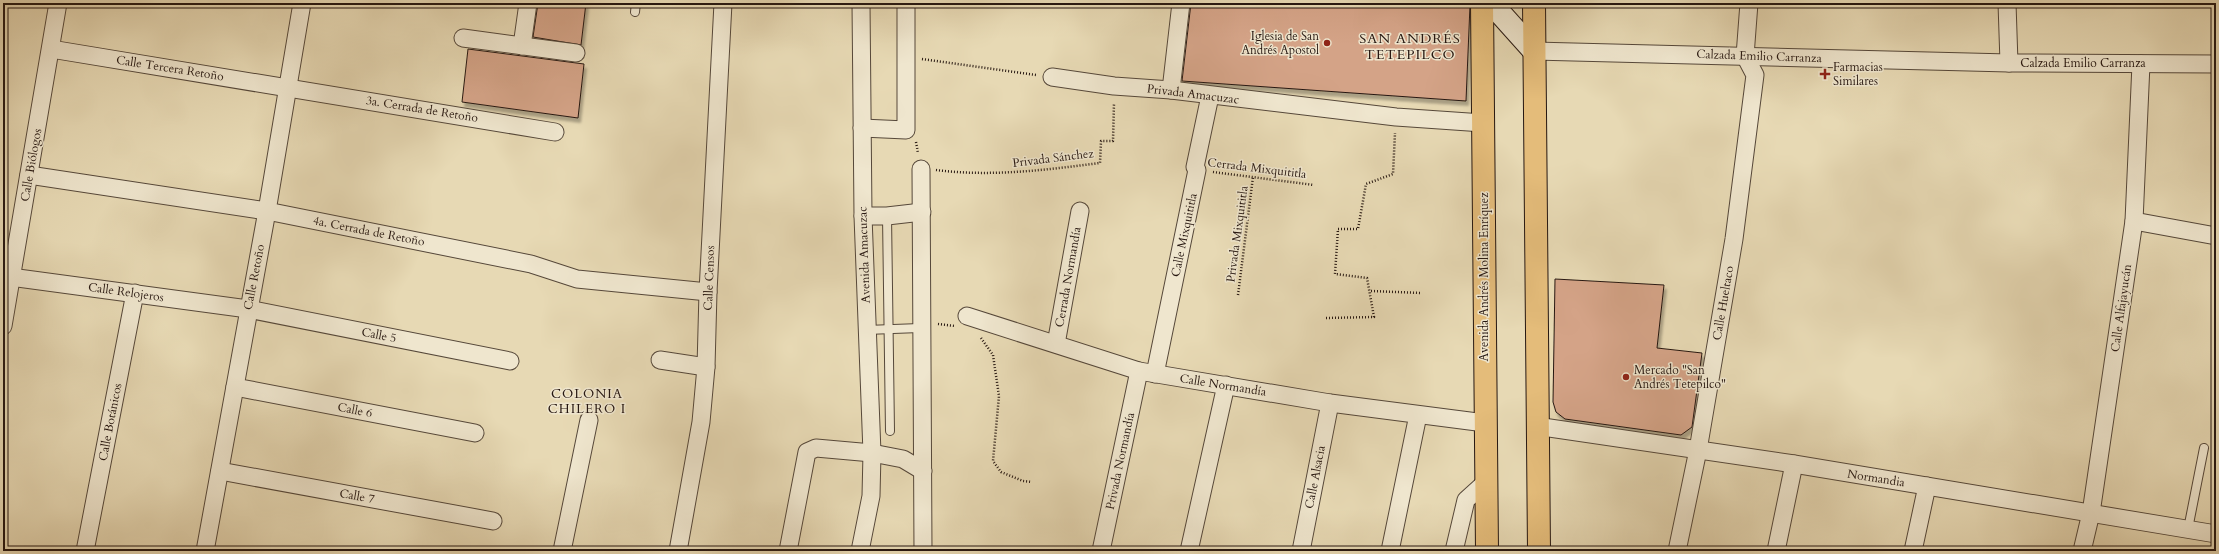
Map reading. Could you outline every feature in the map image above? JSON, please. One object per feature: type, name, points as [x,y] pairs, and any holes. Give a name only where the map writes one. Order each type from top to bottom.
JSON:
[{"type":"main road","name":"Avenida Andrés Molina Enríquez","points":[[1482,3],[1487,551]]},
{"type":"main road","points":[[1534,3],[1536,426],[1539,551]]},
{"type":"street","name":"Calle Biólogos","points":[[3,326],[7,276],[29,175],[58,3]]},
{"type":"street","name":"Calle Retoño","points":[[208,550],[220,471],[248,309],[267,211],[302,3]]},
{"type":"street","points":[[522,46],[528,3]]},
{"type":"street","name":"Calle Censos","points":[[678,551],[701,422],[706,367],[708,292],[723,3]]},
{"type":"street","name":"Avenida Amacuzac","points":[[860,551],[871,496],[872,453],[866,330],[863,216],[861,3]]},
{"type":"street","points":[[862,128],[906,130],[906,3]]},
{"type":"street","points":[[1171,90],[1181,3]]},
{"type":"street","points":[[1491,3],[1534,51]]},
{"type":"street","points":[[1745,56],[1749,3]]},
{"type":"street","points":[[2007,3],[2009,63]]},
{"type":"street","points":[[464,38],[576,53]]},
{"type":"street","name":"Calle Tercera Retoño","points":[[51,49],[288,87]]},
{"type":"street","name":"Calzada Emilio Carranza","points":[[1534,51],[2009,63],[2216,64]]},
{"type":"street","name":"Calle Hueltaco","points":[[1676,551],[1698,450],[1734,239],[1755,75],[1745,56]]},
{"type":"street","name":"Calle Alfajayucán","points":[[2082,551],[2091,513],[2134,221],[2141,64]]},
{"type":"street","name":"Privada Amacuzac","points":[[1052,77],[1114,86],[1171,90],[1210,96],[1396,117],[1483,123]]},
{"type":"street","name":"3a. Cerrada de Retoño","points":[[288,87],[555,132]]},
{"type":"street","name":"Calle Mixquititla","points":[[1147,372],[1197,170],[1195,167],[1210,96]]},
{"type":"street","points":[[921,168],[922,212],[920,328],[923,551]]},
{"type":"street","name":"4a. Cerrada de Retoño","points":[[29,175],[267,211],[531,264],[577,279],[708,292]]},
{"type":"street","name":"Cerrada Normandía","points":[[1056,344],[1080,211]]},
{"type":"street","points":[[863,216],[887,216],[922,212]]},
{"type":"street","points":[[2134,221],[2216,236]]},
{"type":"street","name":"Calle Relojeros","points":[[7,276],[248,309]]},
{"type":"street","name":"Calle Botánicos","points":[[85,551],[135,293]]},
{"type":"street","name":"Calle 5","points":[[248,309],[510,361]]},
{"type":"street","name":"Calle Normandía","points":[[964,322],[1056,344],[1147,372],[1330,403],[1485,423]]},
{"type":"street","points":[[660,360],[706,367]]},
{"type":"street","name":"Privada Normandía","points":[[1101,551],[1147,372]]},
{"type":"street","points":[[1190,551],[1226,385]]},
{"type":"street","name":"Calle 6","points":[[235,387],[475,433]]},
{"type":"street","name":"Calle Alsacia","points":[[1301,551],[1330,403]]},
{"type":"street","points":[[1390,551],[1418,415]]},
{"type":"street","points":[[562,551],[589,420]]},
{"type":"street","name":"Normandia","points":[[1536,426],[1794,464],[2216,534]]},
{"type":"street","points":[[788,551],[807,452],[816,448],[872,453],[903,459],[923,471]]},
{"type":"street","points":[[1776,551],[1794,464]]},
{"type":"street","name":"Calle 7","points":[[220,471],[493,521]]},
{"type":"street","points":[[1454,551],[1466,500],[1487,481]]},
{"type":"street","points":[[1913,551],[1927,486]]},
{"type":"lane","points":[[887,216],[890,431]]},
{"type":"lane","points":[[866,330],[920,328]]},
{"type":"lane","points":[[2188,529],[2204,448]]},
{"type":"path","points":[[905,56],[1052,77]]},
{"type":"path","name":"Privada Sánchez","points":[[921,168],[974,174],[1030,172],[1100,163],[1101,141],[1113,141],[1114,86]]},
{"type":"path","points":[[1326,318],[1374,317],[1371,291],[1367,278],[1336,274],[1338,229],[1358,229],[1366,184],[1393,174],[1396,117]]},
{"type":"path","points":[[906,130],[916,142],[921,168]]},
{"type":"path","name":"Cerrada Mixquititla","points":[[1197,170],[1314,185]]},
{"type":"path","name":"Privada Mixquititla","points":[[1238,295],[1254,177]]},
{"type":"path","points":[[1371,291],[1421,293]]},
{"type":"path","points":[[920,328],[934,323],[964,322]]},
{"type":"path","points":[[980,337],[994,355],[999,396],[993,461],[1001,472],[1032,482]]},
{"type":"building","points":[[538,3],[586,3],[581,45],[533,37]]},
{"type":"building","name":"Iglesia de San Andrés Apostol","points":[[1191,3],[1449,3],[1470,5],[1466,101],[1182,81]]},
{"type":"building","points":[[468,49],[584,64],[578,118],[462,102]]},
{"type":"building","name":"Mercado \"San Andrés Tetepilco\"","points":[[1555,279],[1664,285],[1657,348],[1702,353],[1692,427],[1681,435],[1565,419],[1556,412],[1553,402]]},
{"type":"place","name":"Iglesia de San Andrés Apostol","points":[[1327,43]]},
{"type":"place","name":"Farmacias Similares","points":[[1825,74]]},
{"type":"place","name":"Mercado \"San Andrés Tetepilco\"","points":[[1626,377]]},
{"type":"district","name":"SAN ANDRÉS TETEPILCO","points":[[1410,46]]},
{"type":"district","name":"COLONIA CHILERO I","points":[[587,402]]}]
